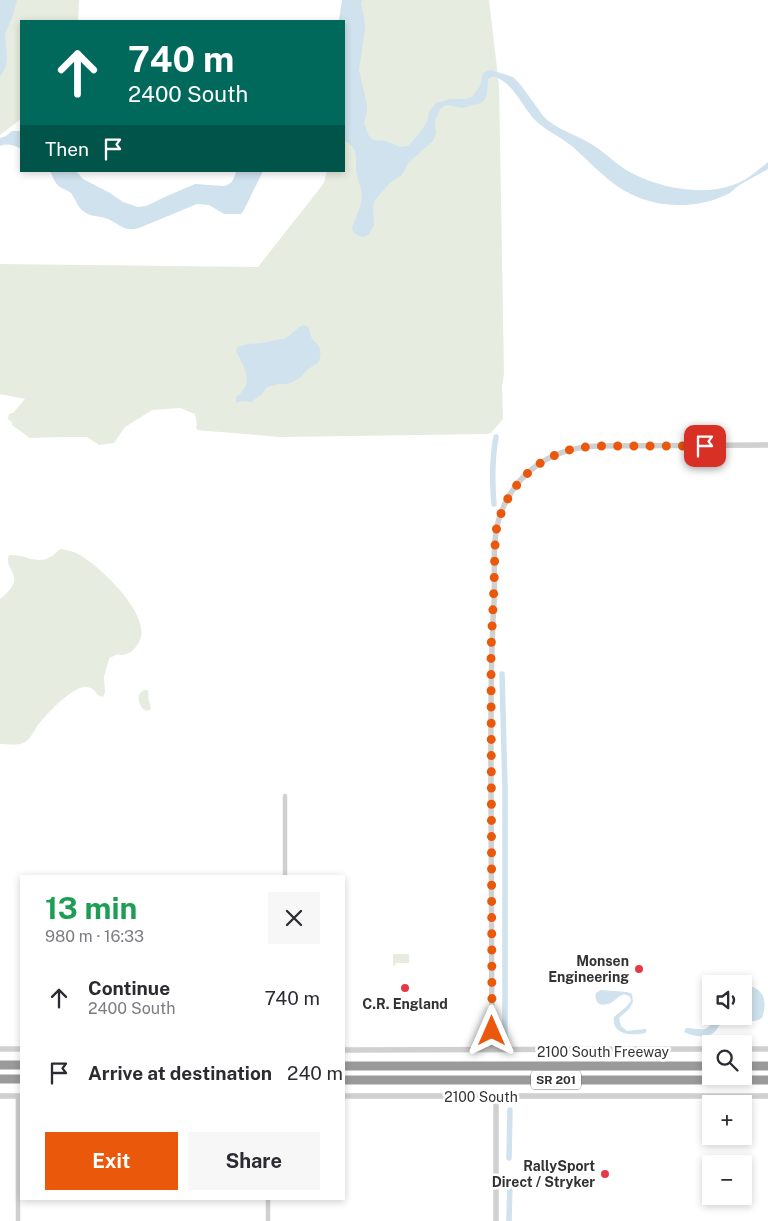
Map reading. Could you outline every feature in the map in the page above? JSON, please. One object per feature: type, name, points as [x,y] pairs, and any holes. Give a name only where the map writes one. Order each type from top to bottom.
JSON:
[{"type":"highway","points":[[0,1065],[20,1065]]},
{"type":"highway","name":"2100 South Freeway","points":[[345,1066],[702,1066]]},
{"type":"highway","points":[[752,1066],[768,1066]]},
{"type":"highway","points":[[0,1079],[20,1079]]},
{"type":"highway","name":"2100 South Freeway","points":[[345,1080],[768,1080]]},
{"type":"street","points":[[492,1050],[491,662],[495,546],[497,525],[506,502],[515,487],[528,472],[552,456],[567,450],[583,447],[768,445]]},
{"type":"street","points":[[285,875],[286,796]]},
{"type":"street","points":[[0,1049],[20,1049]]},
{"type":"street","points":[[345,1050],[702,1049]]},
{"type":"street","points":[[752,1049],[768,1049]]},
{"type":"street","points":[[0,1096],[20,1096],[18,1221]]},
{"type":"street","name":"2100 South","points":[[345,1096],[768,1096]]},
{"type":"street","points":[[496,1097],[496,1221]]},
{"type":"street","points":[[268,1200],[268,1221]]},
{"type":"shaded area","points":[[0,0],[79,0],[78,20],[20,20],[20,120],[0,135]]},
{"type":"shaded area","points":[[356,0],[489,0],[499,85],[504,373],[502,387],[503,419],[491,433],[280,437],[197,430],[195,414],[180,408],[152,410],[125,427],[114,443],[99,445],[87,437],[30,438],[12,425],[12,422],[8,419],[9,414],[13,413],[25,399],[0,394],[0,264],[258,267],[324,183],[327,172],[345,172],[345,123]]},
{"type":"shaded area","points":[[60,549],[74,552],[87,560],[121,591],[138,617],[141,629],[140,640],[131,652],[113,656],[109,659],[104,677],[105,692],[103,697],[90,688],[80,688],[66,696],[51,710],[25,742],[21,744],[0,744],[0,599],[13,585],[14,579],[9,565],[9,555],[41,560],[47,559]]},
{"type":"shaded area","points":[[144,690],[148,690],[151,707],[147,711],[141,707],[139,701],[140,694]]},
{"type":"shaded area","points":[[393,954],[409,954],[409,963],[396,963],[395,966],[393,965]]},
{"type":"water","points":[[0,0],[17,0],[5,34],[7,60],[0,77]]},
{"type":"water","points":[[342,0],[362,0],[361,5],[365,29],[359,70],[367,104],[364,123],[369,136],[373,140],[386,141],[400,147],[408,146],[427,122],[429,112],[436,103],[450,99],[472,97],[480,86],[483,73],[491,70],[513,77],[549,122],[593,145],[623,168],[648,180],[677,188],[706,190],[743,181],[768,162],[768,169],[728,194],[713,200],[685,205],[670,205],[643,199],[617,186],[570,144],[541,126],[507,84],[493,76],[488,79],[487,95],[481,103],[462,108],[448,105],[440,109],[435,121],[436,133],[433,141],[409,162],[402,175],[391,182],[374,201],[374,225],[369,234],[364,237],[359,236],[354,233],[352,228],[361,204],[362,194],[356,171],[355,151],[345,141],[345,20],[339,20]]},
{"type":"water","points":[[12,131],[20,131],[20,148],[10,145],[0,146],[0,138]]},
{"type":"water","points":[[50,172],[77,172],[83,179],[123,202],[138,207],[146,206],[195,184],[223,186],[229,184],[236,172],[263,172],[241,214],[224,214],[209,205],[197,204],[139,228],[130,229],[84,212],[71,193],[61,188]]},
{"type":"water","points":[[303,325],[309,329],[312,338],[320,349],[319,362],[307,370],[300,378],[292,382],[267,387],[261,395],[251,402],[242,401],[236,403],[236,397],[242,392],[247,381],[245,370],[236,351],[237,348],[245,344],[285,339]]},
{"type":"water","points":[[752,987],[763,996],[765,1006],[762,1018],[752,1021]]},
{"type":"water","points":[[601,990],[632,994],[633,1002],[629,1009],[619,1018],[621,1026],[627,1031],[645,1029],[647,1030],[645,1033],[629,1034],[619,1031],[614,1023],[614,1017],[631,1001],[630,997],[622,995],[610,1003],[602,1005],[596,999],[596,993]]},
{"type":"water","points":[[720,1025],[715,1032],[710,1035],[695,1036],[684,1032],[686,1028],[704,1029],[709,1026]]},
{"type":"waterway","points":[[494,504],[493,470],[496,437]]},
{"type":"waterway","points":[[502,674],[505,788],[505,1038]]},
{"type":"waterway","points":[[509,1158],[510,1110]]},
{"type":"waterway","points":[[509,1221],[510,1180]]},
{"type":"place","name":"Monsen Engineering","points":[[639,969]]},
{"type":"place","name":"C.R. England","points":[[405,988]]},
{"type":"place","name":"RallySport Direct / Stryker","points":[[605,1174]]},
{"type":"route","points":[[492,1031],[491,650],[495,546],[499,518],[510,494],[523,477],[539,464],[559,453],[576,448],[597,446],[705,446]]}]
